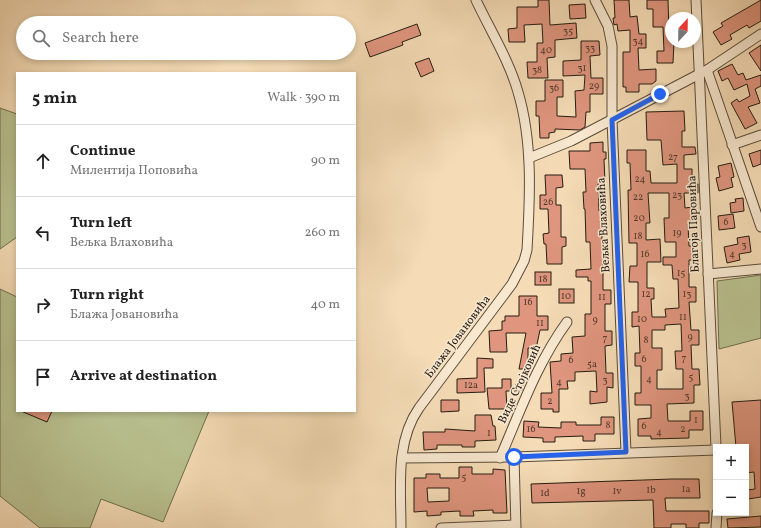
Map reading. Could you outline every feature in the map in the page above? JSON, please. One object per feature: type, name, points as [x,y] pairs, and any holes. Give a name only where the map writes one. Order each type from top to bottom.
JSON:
[{"type":"street","name":"Блажа Јовановића","points":[[401,528],[402,458],[408,429],[416,413],[512,284],[524,261],[528,231],[529,158],[524,113],[518,91],[476,0]]},
{"type":"street","name":"Вељка Влаховића","points":[[595,0],[608,26],[612,42],[612,120],[626,452]]},
{"type":"street","name":"Благоја Паровића","points":[[696,0],[703,72],[708,274],[716,444]]},
{"type":"street","points":[[529,158],[571,142],[612,120],[625,111],[703,72],[761,34]]},
{"type":"street","points":[[703,72],[732,145],[761,227]]},
{"type":"street","points":[[732,145],[761,135]]},
{"type":"street","points":[[708,274],[761,269]]},
{"type":"street","name":"Виде Стојковић","points":[[500,458],[537,374],[554,340],[567,322]]},
{"type":"street","points":[[402,458],[500,458],[626,452],[713,450]]},
{"type":"street","points":[[441,528],[516,527],[514,457]]},
{"type":"street","points":[[716,528],[717,516]]},
{"type":"green space","points":[[0,108],[16,114],[16,238],[0,249]]},
{"type":"green space","points":[[761,275],[761,338],[719,349],[717,281]]},
{"type":"green space","points":[[0,289],[16,297],[16,412],[209,412],[163,522],[101,499],[90,528],[40,528],[0,496]]},
{"type":"building","points":[[538,0],[549,0],[550,25],[576,23],[577,38],[555,40],[555,57],[547,58],[548,78],[528,78],[527,62],[537,62],[537,43],[543,43],[542,24],[524,25],[525,42],[509,42],[508,29],[517,28],[517,7],[538,7]]},
{"type":"building","points":[[614,0],[629,0],[630,17],[637,16],[639,34],[646,34],[646,48],[638,48],[639,70],[656,69],[656,81],[652,84],[639,84],[639,92],[626,92],[626,87],[623,87],[623,52],[630,52],[630,30],[618,31],[617,24],[614,25]]},
{"type":"building","points":[[647,0],[668,0],[668,12],[665,12],[665,48],[674,48],[673,63],[657,63],[657,51],[664,51],[663,27],[653,27],[653,9],[647,9]]},
{"type":"building","points":[[761,0],[761,21],[749,28],[747,25],[730,35],[732,39],[721,45],[713,32],[723,26],[721,23]]},
{"type":"building","points":[[585,4],[586,18],[570,19],[569,5]]},
{"type":"building","points":[[417,24],[421,35],[402,42],[403,45],[370,57],[365,43]]},
{"type":"building","points":[[581,41],[599,41],[600,55],[590,56],[591,78],[603,78],[603,94],[590,94],[590,112],[586,112],[585,127],[580,130],[555,129],[555,132],[549,133],[549,138],[540,138],[539,116],[536,116],[536,101],[545,101],[545,80],[563,80],[563,97],[557,97],[557,116],[576,117],[575,91],[584,90],[585,75],[563,76],[563,61],[581,60]]},
{"type":"building","points":[[761,45],[761,71],[749,53]]},
{"type":"building","points":[[429,58],[434,71],[421,77],[415,63]]},
{"type":"building","points":[[732,64],[738,75],[743,73],[746,80],[761,75],[761,86],[755,89],[760,103],[748,107],[757,123],[745,129],[731,103],[737,99],[739,102],[750,96],[747,84],[734,90],[728,78],[722,81],[718,71]]},
{"type":"building","points":[[684,111],[685,131],[682,131],[682,147],[695,147],[696,154],[684,155],[684,169],[692,169],[692,185],[698,184],[698,193],[684,193],[685,208],[692,207],[692,224],[688,224],[689,246],[694,246],[694,260],[689,260],[689,287],[696,287],[696,302],[689,302],[691,330],[699,330],[699,345],[691,345],[692,369],[699,369],[700,385],[694,385],[694,403],[667,404],[668,421],[690,421],[690,411],[703,411],[703,430],[689,430],[689,438],[651,439],[651,436],[638,436],[638,419],[651,418],[651,405],[635,405],[635,393],[641,393],[641,366],[635,366],[635,353],[640,353],[639,326],[632,327],[632,312],[638,312],[638,282],[629,282],[630,266],[637,266],[637,243],[629,243],[628,190],[631,190],[630,163],[627,163],[627,150],[646,150],[646,171],[650,171],[651,183],[677,183],[677,164],[663,165],[661,140],[647,140],[646,112]],"holes":[[[648,193],[669,193],[669,218],[664,218],[665,242],[676,242],[676,257],[663,257],[663,265],[672,265],[673,279],[678,279],[679,308],[665,309],[666,317],[652,317],[651,299],[654,299],[654,288],[647,288],[647,262],[661,262],[660,239],[646,240],[646,223],[650,223]],[[681,324],[682,351],[675,351],[676,369],[683,369],[683,389],[657,389],[657,370],[662,370],[662,348],[652,348],[652,330],[665,330],[665,325]]]},
{"type":"building","points":[[603,142],[603,152],[606,152],[606,159],[604,159],[605,184],[598,184],[599,211],[606,210],[606,224],[602,224],[602,250],[608,250],[608,262],[603,262],[603,290],[611,290],[611,304],[605,304],[605,331],[612,331],[612,345],[605,346],[606,373],[613,373],[613,388],[607,387],[607,402],[590,404],[590,391],[597,392],[596,371],[575,372],[575,381],[567,381],[568,389],[559,389],[559,412],[553,412],[553,409],[541,409],[541,393],[552,393],[550,362],[561,361],[561,354],[573,353],[572,337],[585,336],[585,314],[591,314],[591,281],[588,281],[588,277],[576,277],[576,270],[591,269],[590,242],[586,242],[584,209],[583,192],[586,192],[585,169],[570,169],[569,151],[590,151],[590,143]]},
{"type":"building","points":[[761,150],[761,164],[753,167],[749,154]]},
{"type":"building","points":[[731,163],[734,177],[731,178],[733,187],[719,191],[716,178],[720,177],[718,166]]},
{"type":"building","points":[[545,175],[562,175],[563,187],[556,188],[556,205],[561,205],[561,237],[566,237],[566,246],[562,247],[562,264],[547,264],[546,244],[544,244],[543,234],[549,233],[548,209],[540,209],[540,195],[546,195]]},
{"type":"building","points":[[743,198],[744,211],[731,213],[730,203],[736,202],[735,199]]},
{"type":"building","points":[[733,214],[735,228],[719,230],[718,216]]},
{"type":"building","points":[[749,236],[751,252],[739,254],[740,260],[727,263],[724,247],[738,244],[737,238]]},
{"type":"building","points":[[535,272],[551,272],[551,285],[535,285]]},
{"type":"building","points":[[559,289],[574,289],[574,303],[559,303]]},
{"type":"building","points":[[519,296],[537,296],[537,316],[548,316],[548,330],[540,330],[536,349],[528,348],[528,369],[519,369],[526,333],[506,333],[507,352],[490,352],[489,331],[502,330],[502,321],[505,321],[505,316],[519,316]]},
{"type":"building","points":[[477,358],[493,359],[493,368],[484,368],[485,392],[457,393],[457,379],[477,378]]},
{"type":"building","points":[[502,379],[511,379],[511,391],[506,391],[507,409],[489,409],[487,388],[502,388]]},
{"type":"building","points":[[516,384],[523,384],[522,390],[514,391]]},
{"type":"building","points":[[441,400],[459,400],[459,411],[441,412]]},
{"type":"building","points":[[761,400],[761,497],[749,499],[749,490],[755,489],[754,472],[749,473],[749,444],[736,444],[732,402]]},
{"type":"building","points":[[23,412],[52,412],[47,422]]},
{"type":"building","points":[[475,415],[491,415],[493,426],[495,426],[496,440],[475,441],[475,447],[462,447],[462,445],[437,445],[437,449],[424,450],[423,432],[445,432],[445,429],[475,431]]},
{"type":"building","points":[[601,417],[614,417],[614,434],[595,434],[595,441],[583,441],[583,436],[555,437],[555,442],[543,442],[543,438],[523,437],[524,421],[539,422],[538,427],[561,428],[561,422],[576,422],[576,425],[601,425]]},
{"type":"building","points":[[459,467],[472,467],[472,474],[493,474],[493,469],[505,470],[507,513],[493,513],[493,510],[473,511],[474,516],[460,516],[460,511],[441,512],[441,515],[427,516],[427,511],[414,512],[414,478],[426,478],[426,474],[440,474],[440,478],[459,478]],"holes":[[[427,488],[449,488],[449,501],[428,502]]]},
{"type":"building","points":[[699,479],[700,498],[665,498],[666,511],[709,511],[709,523],[699,523],[699,528],[686,528],[686,524],[671,524],[671,528],[654,528],[653,500],[532,503],[531,484]]},
{"type":"building","points":[[761,516],[761,527],[728,528],[727,519]]},
{"type":"route","points":[[514,457],[626,452],[612,120],[625,111],[660,94]]}]
